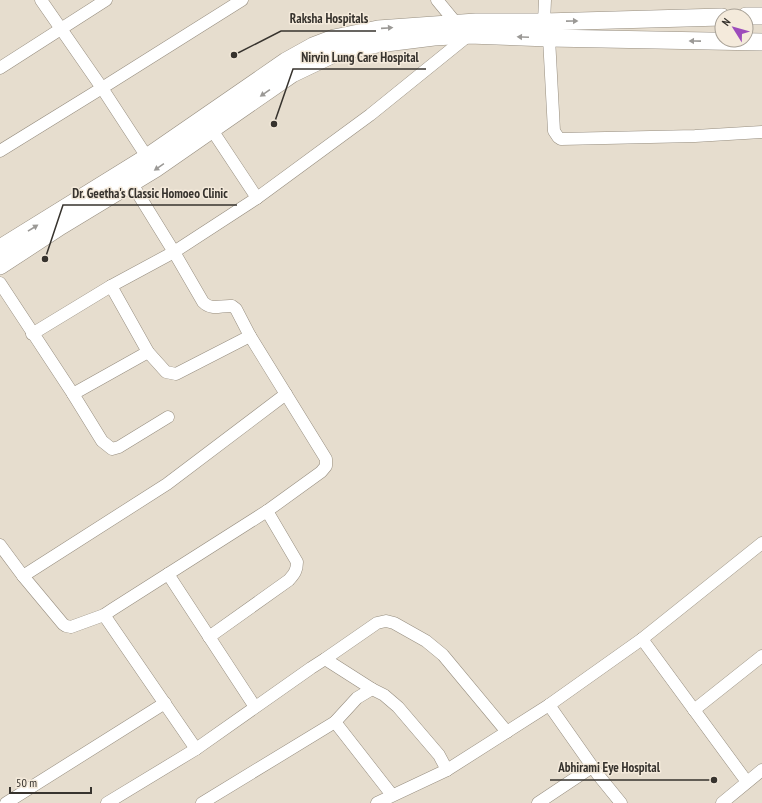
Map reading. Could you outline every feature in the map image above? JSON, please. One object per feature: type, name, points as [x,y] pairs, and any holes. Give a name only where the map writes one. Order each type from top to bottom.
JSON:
[{"type":"main road","points":[[0,266],[61,226],[132,184],[286,61],[313,46],[334,38],[378,29],[456,23],[714,17]]},
{"type":"main road","points":[[0,248],[147,157],[292,74],[338,52],[378,44],[434,37],[469,35],[762,42]]},
{"type":"street","points":[[41,0],[102,88],[147,157]]},
{"type":"street","points":[[0,68],[106,0]]},
{"type":"street","points":[[0,151],[242,0]]},
{"type":"street","points":[[437,0],[456,23]]},
{"type":"street","points":[[544,22],[545,0]]},
{"type":"street","points":[[32,334],[110,286],[174,252],[257,198],[370,115],[469,35]]},
{"type":"street","points":[[549,38],[554,131],[561,139],[696,136],[762,132]]},
{"type":"street","points":[[207,124],[257,198]]},
{"type":"street","points":[[0,544],[23,576],[66,626],[71,627],[104,614],[168,574],[267,511],[321,472],[326,466],[326,459],[250,336],[236,309],[232,306],[213,308],[203,302],[132,184]]},
{"type":"street","points":[[0,283],[102,441],[112,450],[168,417]]},
{"type":"street","points":[[110,286],[148,352],[166,372],[176,374],[250,336]]},
{"type":"street","points":[[73,394],[148,352]]},
{"type":"street","points":[[23,576],[167,484],[286,394]]},
{"type":"street","points":[[210,638],[295,574],[297,562],[267,511]]},
{"type":"street","points":[[376,803],[447,770],[549,705],[642,639],[762,543]]},
{"type":"street","points":[[168,574],[256,707]]},
{"type":"street","points":[[104,614],[196,749]]},
{"type":"street","points":[[107,803],[196,749],[377,623],[386,621],[394,623],[426,641],[443,655],[506,732]]},
{"type":"street","points":[[642,639],[747,782]]},
{"type":"street","points":[[694,710],[762,656]]},
{"type":"street","points":[[325,659],[384,695],[398,707],[439,756],[447,770]]},
{"type":"street","points":[[202,803],[335,722],[357,698],[372,689]]},
{"type":"street","points":[[6,803],[165,703]]},
{"type":"street","points":[[549,705],[592,767],[621,803]]},
{"type":"street","points":[[335,722],[392,795]]},
{"type":"street","points":[[538,803],[592,767]]},
{"type":"street","points":[[722,803],[762,770]]},
{"type":"place","name":"Raksha Hospitals","points":[[234,55]]},
{"type":"place","name":"Nirvin Lung Care Hospital","points":[[274,124]]},
{"type":"place","name":"Dr. Geetha's Classic Homoeo Clinic","points":[[45,259]]},
{"type":"place","name":"Abhirami Eye Hospital","points":[[714,780]]}]
